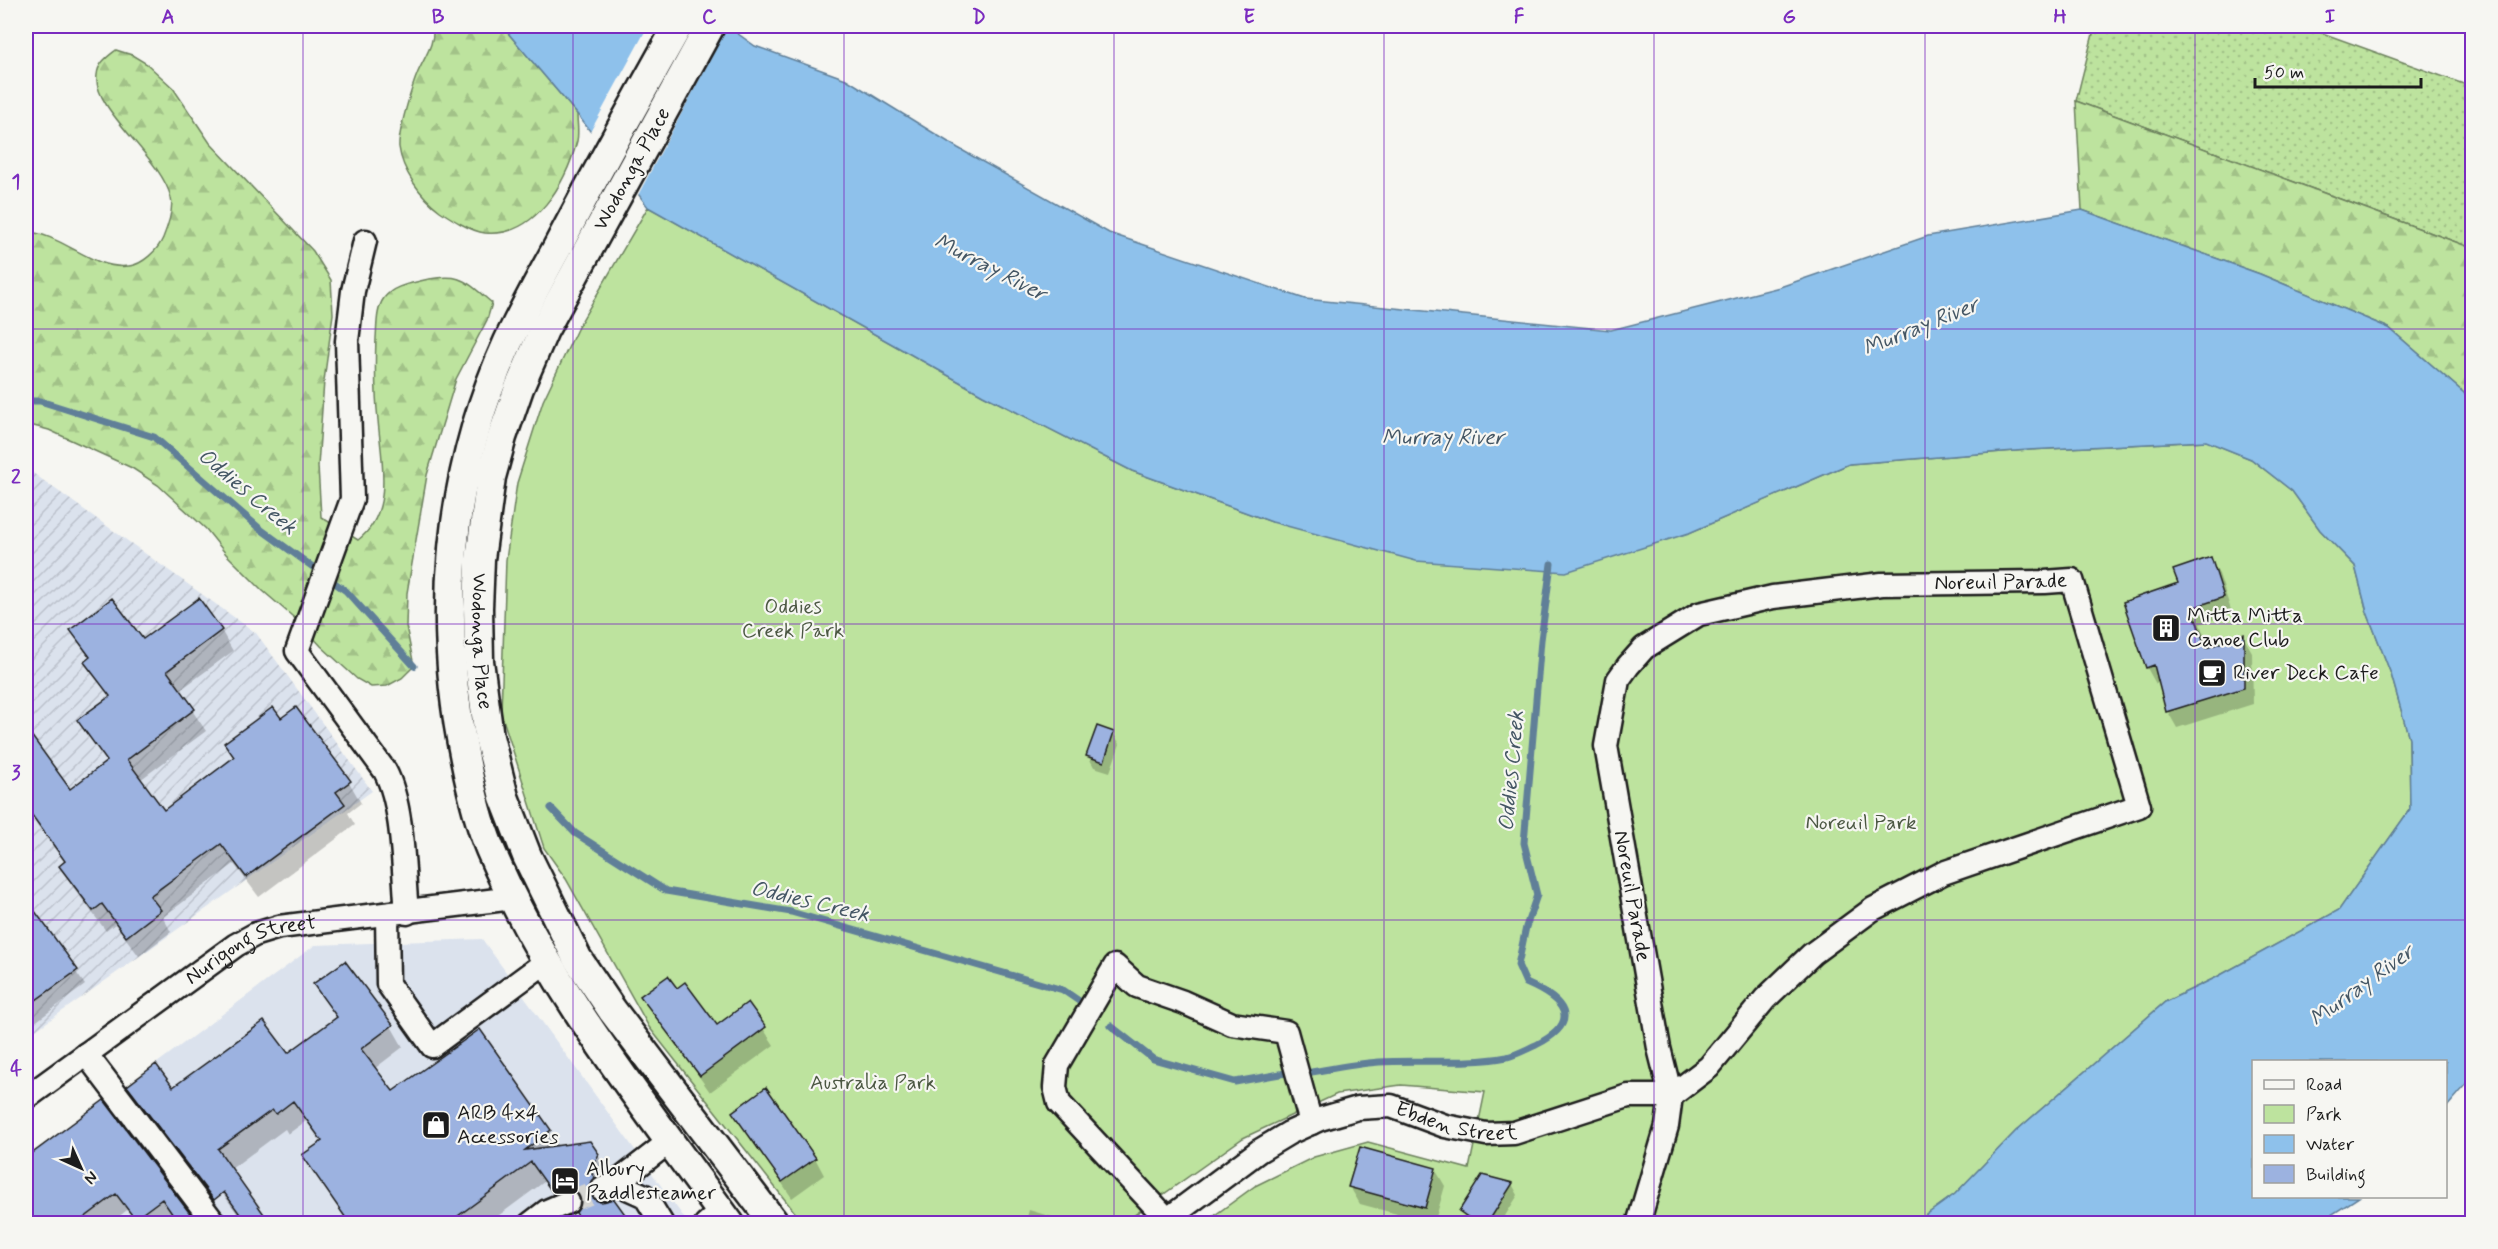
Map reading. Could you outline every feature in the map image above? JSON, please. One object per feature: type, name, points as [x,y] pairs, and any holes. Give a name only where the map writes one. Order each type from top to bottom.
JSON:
[{"type":"main road","name":"Wodonga Place","points":[[678,26],[580,203],[508,343],[490,389],[475,434],[462,486],[453,539],[449,628],[450,662],[456,716],[473,798],[489,847],[513,898],[547,961],[587,1026],[670,1141],[719,1219]]},
{"type":"main road","name":"Wodonga Place","points":[[710,26],[544,330],[519,388],[491,477],[480,559],[479,661],[489,737],[504,797],[527,856],[577,958],[612,1010],[775,1224]]},
{"type":"street","points":[[365,241],[353,291],[348,341],[352,499],[297,651],[385,771],[392,784],[397,806],[397,914],[388,984],[432,1046],[547,961]]},
{"type":"street","name":"Noreuil Parade","points":[[1638,1224],[1667,1126],[1671,1096],[1659,1048],[1605,746],[1618,680],[1644,648],[1699,614],[1773,597],[1882,584],[2072,580],[2139,807],[1942,873],[1873,909],[1812,954],[1765,999],[1709,1067],[1671,1096]]},
{"type":"street","name":"Nurigong Street","points":[[26,1098],[236,945],[256,934],[279,927],[513,898]]},
{"type":"street","points":[[1164,1222],[1059,1103],[1055,1087],[1057,1065],[1115,966],[1137,986],[1183,1002],[1232,1024],[1286,1032],[1311,1123]]},
{"type":"street","points":[[86,1054],[215,1224]]},
{"type":"street","name":"Ebden Street","points":[[1164,1222],[1259,1151],[1311,1123],[1358,1108],[1391,1106],[1445,1126],[1486,1134],[1514,1133],[1628,1096],[1671,1096]]},
{"type":"street","points":[[662,1224],[645,1196],[609,1186],[670,1141]]},
{"type":"street","points":[[530,1224],[547,1211],[568,1202]]},
{"type":"shaded area","points":[[26,468],[256,633],[372,791],[26,1037]]},
{"type":"shaded area","points":[[482,939],[688,1223],[26,1224],[26,1161],[315,945]]},
{"type":"green space","points":[[433,26],[502,26],[577,114],[577,141],[565,174],[546,205],[519,227],[503,232],[485,233],[461,224],[440,211],[426,198],[413,183],[404,165],[399,140],[415,79],[431,44]]},
{"type":"green space","points":[[2095,26],[2303,26],[2472,87],[2472,248],[2076,101]]},
{"type":"green space","points":[[116,50],[132,55],[147,64],[173,88],[210,143],[313,251],[331,280],[333,314],[324,381],[318,466],[321,517],[358,540],[370,528],[377,515],[381,500],[383,468],[376,400],[376,348],[378,312],[384,298],[391,291],[405,285],[433,278],[452,277],[467,283],[492,303],[487,320],[456,379],[427,475],[407,593],[406,626],[414,666],[402,678],[387,686],[371,687],[357,679],[299,622],[263,591],[226,554],[206,529],[158,485],[132,468],[49,430],[26,424],[26,232],[52,238],[102,263],[129,266],[144,260],[157,247],[170,218],[172,202],[165,183],[105,103],[98,88],[99,67]]},
{"type":"green space","points":[[2076,101],[2472,248],[2472,405],[2464,393],[2389,328],[2260,274],[2082,210]]},
{"type":"green space","points":[[648,207],[983,395],[1132,471],[1272,522],[1689,533],[1849,464],[2028,450],[2207,441],[2251,459],[2292,491],[2320,530],[2355,566],[2367,612],[2391,674],[2409,738],[2410,809],[2339,910],[2215,978],[2165,1002],[2016,1131],[1955,1194],[1915,1223],[1204,1223],[1255,1186],[1314,1157],[1368,1142],[1469,1169],[1485,1092],[1401,1085],[1337,1094],[1243,1138],[1123,1223],[804,1224],[649,1027],[566,879],[544,848],[501,713],[506,560],[517,483],[543,401],[578,327]]},
{"type":"water","name":"Murray River","points":[[502,26],[727,26],[755,46],[846,79],[958,148],[1109,233],[1305,299],[1611,330],[1780,287],[1928,236],[2082,210],[2260,274],[2389,328],[2464,393],[2472,405],[2472,1078],[2447,1107],[2447,1060],[2252,1060],[2252,1198],[2357,1198],[2319,1223],[1915,1223],[1955,1194],[2016,1131],[2165,1002],[2215,978],[2339,910],[2410,809],[2409,738],[2391,674],[2367,612],[2355,566],[2320,530],[2292,491],[2251,459],[2206,441],[2028,450],[1849,464],[1689,533],[1566,572],[1416,561],[1272,522],[1132,471],[983,395],[648,207],[577,114]]},
{"type":"pier","points":[[648,26],[728,26],[637,197],[589,134]]},
{"type":"building","points":[[2211,557],[2224,597],[2192,608],[2206,648],[2244,634],[2244,688],[2166,712],[2154,665],[2146,668],[2123,602],[2178,583],[2173,570]]},
{"type":"building","points":[[112,598],[143,639],[199,598],[222,630],[167,671],[195,709],[127,760],[164,810],[234,757],[224,743],[273,707],[281,718],[296,707],[351,781],[336,792],[345,804],[246,877],[221,844],[150,896],[161,910],[126,937],[102,904],[93,911],[59,866],[65,861],[26,807],[26,728],[70,789],[107,761],[77,720],[110,696],[84,662],[90,657],[70,630]]},
{"type":"building","points":[[1097,726],[1114,732],[1104,762],[1086,756]]},
{"type":"building","points":[[26,899],[78,970],[26,1007]]},
{"type":"building","points":[[345,961],[393,1025],[361,1049],[393,1091],[480,1029],[551,1130],[525,1150],[590,1141],[599,1154],[590,1171],[595,1178],[589,1187],[590,1195],[600,1202],[614,1199],[632,1224],[584,1224],[576,1213],[581,1203],[577,1192],[558,1189],[553,1193],[531,1162],[447,1224],[350,1224],[302,1155],[322,1141],[293,1101],[276,1114],[272,1110],[218,1149],[266,1217],[257,1224],[247,1224],[224,1192],[214,1200],[127,1086],[156,1064],[173,1087],[264,1021],[288,1053],[337,1017],[313,984]]},
{"type":"building","points":[[668,976],[677,988],[685,982],[717,1025],[748,1002],[766,1027],[700,1076],[640,996]]},
{"type":"building","points":[[766,1087],[816,1158],[782,1182],[732,1112]]},
{"type":"building","points":[[104,1100],[198,1224],[179,1224],[162,1199],[135,1219],[116,1194],[76,1224],[26,1224],[26,1158]]},
{"type":"building","points":[[1360,1147],[1436,1168],[1425,1208],[1348,1187]]},
{"type":"building","points":[[1482,1175],[1513,1183],[1487,1224],[1478,1224],[1459,1211]]},
{"type":"waterway","name":"Oddies Creek","points":[[26,401],[40,401],[154,437],[259,528],[346,591],[414,666]]},
{"type":"waterway","name":"Oddies Creek","points":[[1306,1073],[1379,1062],[1475,1061],[1507,1057],[1536,1045],[1560,1028],[1564,1019],[1559,1004],[1551,996],[1526,983],[1518,965],[1526,927],[1537,895],[1524,843],[1541,640],[1551,564]]},
{"type":"waterway","name":"Oddies Creek","points":[[551,808],[575,833],[666,891],[791,912],[1063,990],[1079,1001]]},
{"type":"waterway","name":"Oddies Creek","points":[[1111,1026],[1153,1059],[1235,1082],[1286,1073]]},
{"type":"tunnel","points":[[568,1202],[602,1189]]},
{"type":"place","name":"Mitta Mitta Canoe Club","points":[[2166,628]]},
{"type":"place","name":"River Deck Cafe","points":[[2212,673]]},
{"type":"place","name":"ARB 4x4 Accessories","points":[[436,1125]]},
{"type":"place","name":"Albury Paddlesteamer","points":[[565,1181]]},
{"type":"park label","name":"Oddies Creek Park","points":[[793,619]]},
{"type":"park label","name":"Noreuil Park","points":[[1861,823]]},
{"type":"park label","name":"Australia Park","points":[[873,1083]]}]
